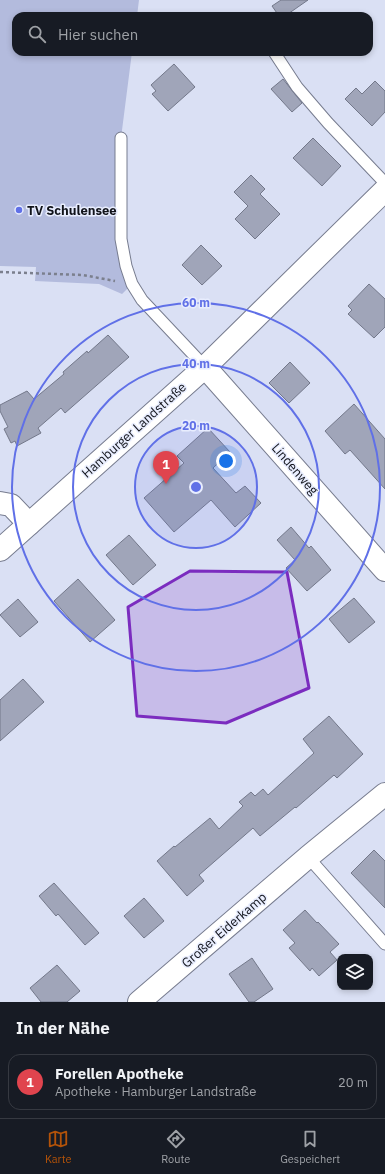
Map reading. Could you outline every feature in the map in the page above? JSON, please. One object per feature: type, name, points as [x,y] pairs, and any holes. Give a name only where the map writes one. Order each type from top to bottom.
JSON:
[{"type":"street","name":"Hamburger Landstraße","points":[[0,550],[205,367],[385,190]]},
{"type":"street","name":"Lindenweg","points":[[205,367],[385,570]]},
{"type":"street","points":[[0,502],[11,505],[29,524]]},
{"type":"street","name":"Großer Eiderkamp","points":[[139,1002],[308,857],[385,794]]},
{"type":"lane","points":[[277,56],[297,88],[328,123],[385,182]]},
{"type":"lane","points":[[121,138],[121,239],[126,266],[132,284],[142,300],[205,367]]},
{"type":"lane","points":[[308,857],[385,944]]},
{"type":"path","points":[[0,272],[83,275],[132,284]]},
{"type":"highlighted area","points":[[190,571],[287,572],[309,688],[226,723],[137,716],[128,607]]},
{"type":"shaded area","points":[[0,0],[139,0],[138,12],[12,12],[12,56],[131,56],[121,138],[121,239],[132,284],[122,294],[99,284],[35,281],[36,267],[0,266]]},
{"type":"building","points":[[281,0],[308,0],[291,12],[276,12],[272,6]]},
{"type":"building","points":[[174,64],[195,87],[168,111],[152,94],[156,91],[151,85]]},
{"type":"building","points":[[283,79],[302,103],[292,112],[271,89]]},
{"type":"building","points":[[375,81],[385,91],[385,112],[372,126],[345,99],[356,88],[362,94]]},
{"type":"building","points":[[313,138],[341,166],[322,186],[293,158]]},
{"type":"building","points":[[251,175],[265,189],[260,194],[280,214],[255,239],[235,219],[248,206],[234,192]]},
{"type":"building","points":[[201,245],[222,266],[202,285],[182,265]]},
{"type":"building","points":[[369,284],[385,299],[385,327],[374,338],[348,314],[352,310],[348,306]]},
{"type":"building","points":[[108,335],[129,357],[65,413],[61,408],[38,428],[41,433],[17,446],[15,441],[11,443],[4,429],[8,427],[0,411],[0,405],[27,391],[34,399],[64,374],[63,372],[87,351],[88,353]]},
{"type":"building","points":[[290,362],[310,383],[289,403],[269,383]]},
{"type":"building","points":[[354,404],[385,439],[385,489],[350,450],[345,454],[325,431]]},
{"type":"building","points":[[208,428],[230,452],[213,468],[236,493],[245,486],[261,503],[235,527],[211,500],[174,532],[144,498],[184,463],[177,456]]},
{"type":"building","points":[[291,527],[309,548],[311,546],[331,570],[307,591],[286,568],[295,560],[277,540]]},
{"type":"building","points":[[129,535],[156,565],[133,585],[106,555]]},
{"type":"building","points":[[78,579],[115,620],[90,642],[54,601]]},
{"type":"building","points":[[354,598],[375,622],[349,643],[329,619]]},
{"type":"building","points":[[18,599],[38,622],[20,637],[0,615]]},
{"type":"building","points":[[23,679],[44,702],[0,741],[0,700]]},
{"type":"building","points":[[329,716],[363,754],[337,778],[334,775],[296,808],[295,807],[260,836],[253,828],[199,875],[204,881],[187,896],[157,861],[210,818],[219,829],[243,806],[239,802],[251,792],[255,796],[263,789],[268,795],[314,753],[303,739]]},
{"type":"building","points":[[374,850],[385,861],[385,908],[351,873]]},
{"type":"building","points":[[54,883],[99,933],[85,945],[58,914],[56,916],[39,896]]},
{"type":"building","points":[[144,898],[164,921],[144,938],[124,916]]},
{"type":"building","points":[[305,910],[339,944],[330,952],[337,960],[319,976],[312,968],[310,971],[289,948],[295,943],[283,930]]},
{"type":"building","points":[[252,958],[273,989],[254,1002],[249,1002],[229,974]]},
{"type":"building","points":[[57,965],[80,991],[67,1002],[41,1002],[30,988]]},
{"type":"place","name":"TV Schulensee","points":[[19,210]]},
{"type":"place","name":"Forellen Apotheke","points":[[166,484]]}]
